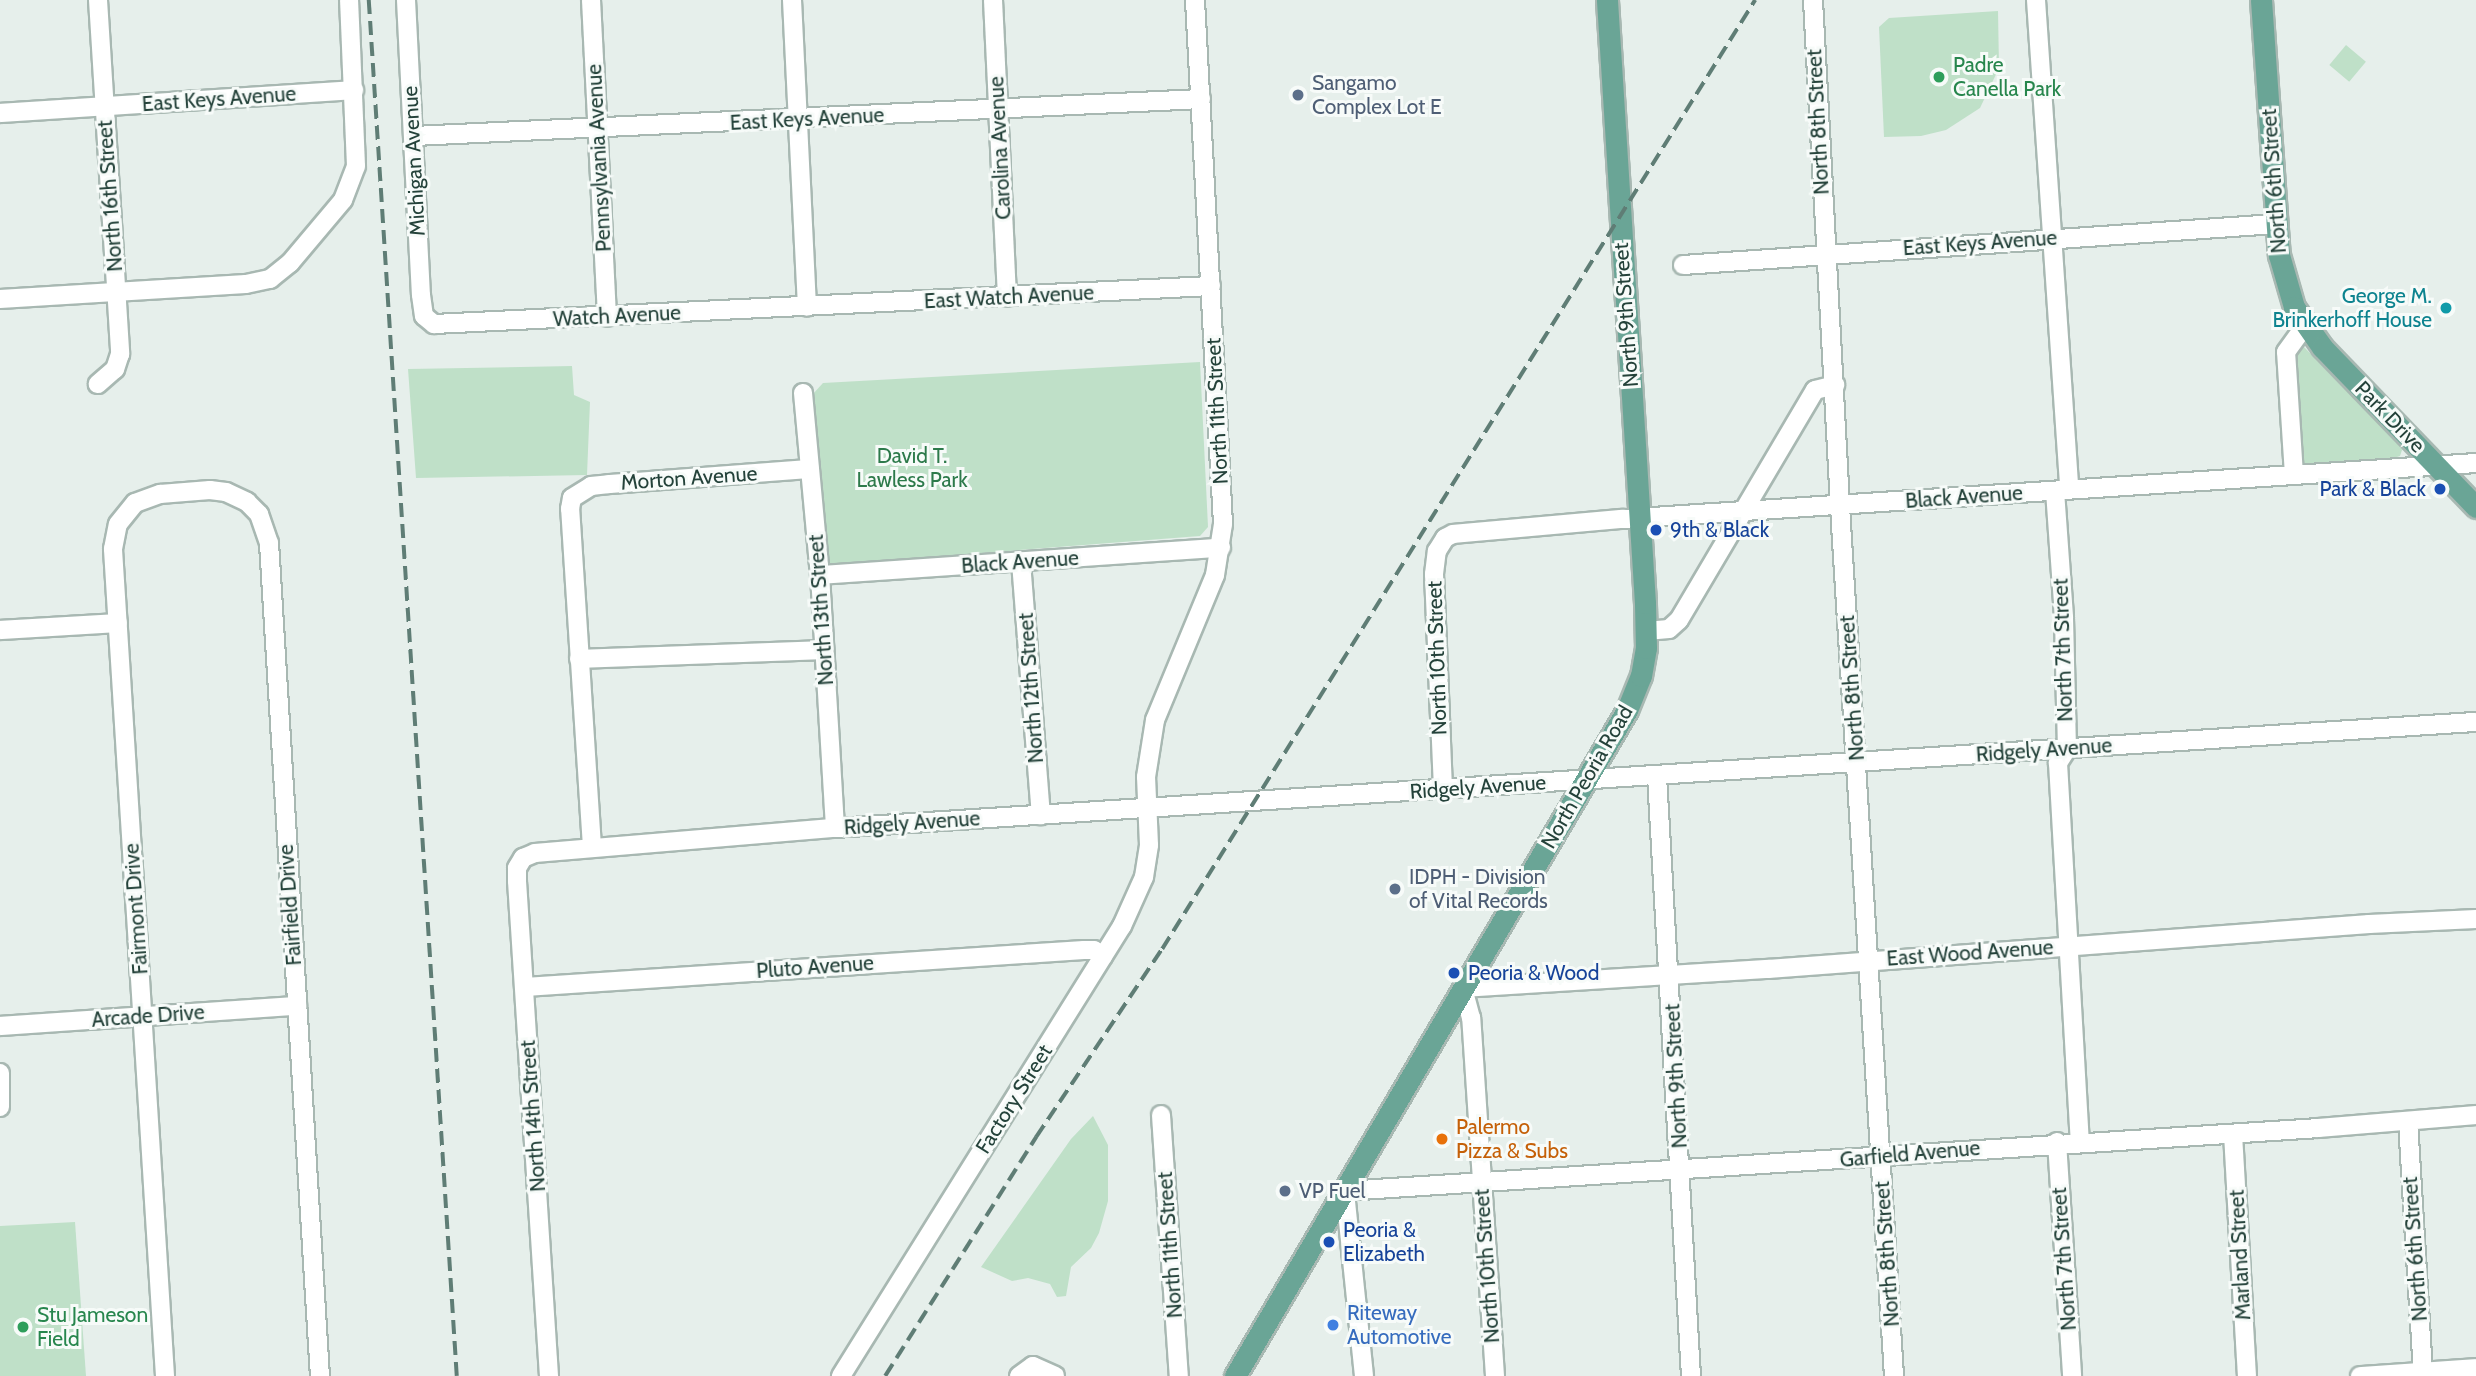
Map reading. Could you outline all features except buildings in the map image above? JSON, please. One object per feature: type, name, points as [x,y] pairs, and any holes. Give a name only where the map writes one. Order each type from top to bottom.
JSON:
[{"type":"main road","name":"North 9th Street","points":[[1607,0],[1646,631]]},
{"type":"main road","name":"North 6th Street","points":[[2261,0],[2281,271],[2294,307],[2305,326]]},
{"type":"main road","name":"Park Drive","points":[[2305,326],[2476,507]]},
{"type":"main road","name":"North Peoria Road","points":[[1235,1376],[1636,691],[1644,667],[1646,631]]},
{"type":"street","name":"North 16th Street","points":[[98,0],[120,354],[115,369],[98,384]]},
{"type":"street","points":[[0,299],[266,280],[290,263],[343,200],[356,166],[349,0]]},
{"type":"street","name":"Michigan Avenue","points":[[406,0],[421,295],[428,321]]},
{"type":"street","name":"Pennsylvania Avenue","points":[[591,0],[607,317]]},
{"type":"street","points":[[792,0],[807,307]]},
{"type":"street","name":"Carolina Avenue","points":[[993,0],[1007,297]]},
{"type":"street","name":"North 11th Street","points":[[1147,808],[1147,766],[1156,720],[1204,606],[1221,548],[1222,500],[1195,0]]},
{"type":"street","name":"North 8th Street","points":[[1813,0],[1894,1376]]},
{"type":"street","name":"North 7th Street","points":[[2036,0],[2053,237],[2067,749],[2058,764],[2080,1141]]},
{"type":"street","name":"East Keys Avenue","points":[[0,113],[354,90]]},
{"type":"street","name":"East Keys Avenue","points":[[414,136],[1201,99]]},
{"type":"street","name":"East Keys Avenue","points":[[1683,265],[2277,223]]},
{"type":"street","name":"East Watch Avenue","points":[[807,307],[1211,286]]},
{"type":"street","name":"Watch Avenue","points":[[428,321],[456,325],[807,307]]},
{"type":"street","points":[[2294,475],[2286,352],[2305,326]]},
{"type":"street","points":[[1646,631],[1669,629],[1679,621],[1815,390],[1835,385]]},
{"type":"street","name":"North 13th Street","points":[[803,393],[820,575],[835,828]]},
{"type":"street","name":"Black Avenue","points":[[1453,534],[1639,518],[2476,463]]},
{"type":"street","name":"Morton Avenue","points":[[579,659],[570,509],[572,498],[591,486],[809,469]]},
{"type":"street","name":"Fairfield Drive","points":[[188,492],[210,490],[237,496],[259,514],[267,532],[320,1376]]},
{"type":"street","name":"Fairmont Drive","points":[[165,1376],[113,549],[118,524],[135,503],[147,497],[188,492]]},
{"type":"street","name":"North 10th Street","points":[[1443,789],[1434,574],[1437,551],[1445,538],[1453,534]]},
{"type":"street","name":"Black Avenue","points":[[820,575],[1221,548]]},
{"type":"street","name":"North 12th Street","points":[[1021,562],[1041,815]]},
{"type":"street","points":[[0,630],[118,623]]},
{"type":"street","points":[[592,847],[579,659],[824,650]]},
{"type":"street","name":"Ridgely Avenue","points":[[523,858],[551,850],[835,828],[2476,722]]},
{"type":"street","name":"North 9th Street","points":[[1657,776],[1671,976],[1691,1376]]},
{"type":"street","name":"Factory Street","points":[[841,1376],[1103,956],[1141,889],[1148,858],[1147,808]]},
{"type":"street","name":"North 14th Street","points":[[523,858],[517,868],[517,881],[549,1376]]},
{"type":"street","name":"East Wood Avenue","points":[[1463,988],[1671,976],[2476,919]]},
{"type":"street","name":"Pluto Avenue","points":[[524,987],[1084,950],[1103,956]]},
{"type":"street","name":"North 10th Street","points":[[1463,988],[1471,1018],[1495,1376]]},
{"type":"street","name":"Arcade Drive","points":[[0,1026],[297,1006]]},
{"type":"street","points":[[0,1073],[0,1107]]},
{"type":"street","name":"North 11th Street","points":[[1161,1115],[1179,1376]]},
{"type":"street","name":"Garfield Avenue","points":[[1345,1191],[1881,1157],[2057,1142],[2233,1134],[2476,1115]]},
{"type":"street","name":"North 6th Street","points":[[2407,1121],[2423,1374]]},
{"type":"street","name":"Marland Street","points":[[2233,1134],[2248,1376]]},
{"type":"street","name":"North 7th Street","points":[[2057,1142],[2072,1376]]},
{"type":"street","points":[[1345,1191],[1364,1376]]},
{"type":"street","points":[[2360,1376],[2423,1374],[2476,1368]]},
{"type":"street","points":[[1026,1371],[1055,1376]]},
{"type":"green space","name":"Padre Canella Park","points":[[1998,11],[1999,68],[1980,108],[1946,130],[1921,136],[1884,137],[1879,27],[1889,18]]},
{"type":"green space","points":[[2346,45],[2366,62],[2349,82],[2329,65]]},
{"type":"green space","points":[[2304,347],[2399,444],[2402,450],[2400,456],[2388,460],[2309,465],[2303,463],[2295,355]]},
{"type":"green space","name":"David T. Lawless Park","points":[[1200,362],[1208,527],[1200,536],[828,565],[812,395],[823,383]]},
{"type":"green space","points":[[572,366],[574,395],[590,402],[587,475],[416,478],[408,369]]},
{"type":"green space","points":[[1093,1116],[1108,1145],[1108,1201],[1099,1233],[1091,1248],[1071,1267],[1066,1296],[1057,1297],[1050,1284],[1028,1278],[1012,1281],[981,1267],[1071,1139]]},
{"type":"green space","points":[[75,1222],[86,1376],[0,1376],[0,1226]]},
{"type":"railway","points":[[369,0],[457,1376]]},
{"type":"railway","points":[[885,1376],[1036,1137],[1162,949],[1755,0]]},
{"type":"place","name":"Padre Canella Park","points":[[1939,77]]},
{"type":"place","name":"Sangamo Complex Lot E","points":[[1298,95]]},
{"type":"place","name":"George M. Brinkerhoff House","points":[[2446,308]]},
{"type":"place","name":"Park & Black","points":[[2440,489]]},
{"type":"place","name":"9th & Black","points":[[1656,530]]},
{"type":"place","name":"IDPH - Division of Vital Records","points":[[1395,889]]},
{"type":"place","name":"Peoria & Wood","points":[[1454,973]]},
{"type":"place","name":"Palermo Pizza & Subs","points":[[1442,1139]]},
{"type":"place","name":"VP Fuel","points":[[1285,1191]]},
{"type":"place","name":"Peoria & Elizabeth","points":[[1329,1242]]},
{"type":"place","name":"Riteway Automotive","points":[[1333,1325]]},
{"type":"place","name":"Stu Jameson Field","points":[[23,1327]]}]
